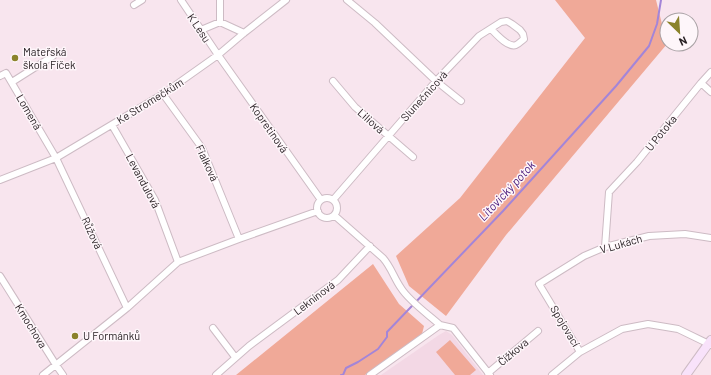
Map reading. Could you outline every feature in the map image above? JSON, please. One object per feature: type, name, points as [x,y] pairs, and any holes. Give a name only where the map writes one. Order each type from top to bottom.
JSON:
[{"type":"street","points":[[134,5],[142,0]]},
{"type":"street","name":"K Lesu","points":[[181,0],[218,56]]},
{"type":"street","points":[[220,0],[220,22]]},
{"type":"street","name":"Ke Stromečkům","points":[[0,180],[56,158],[163,94],[218,56],[244,33],[286,0]]},
{"type":"street","points":[[347,0],[375,23],[436,81],[461,101]]},
{"type":"street","name":"Slunečnicová","points":[[333,200],[436,81],[480,36],[501,22],[507,21],[520,30],[524,39],[517,45],[512,46],[505,42],[491,29]]},
{"type":"street","points":[[201,30],[220,22],[244,33]]},
{"type":"street","points":[[12,82],[54,56]]},
{"type":"street","name":"Kopretinová","points":[[218,56],[321,200]]},
{"type":"street","name":"U Potoka","points":[[605,247],[609,192],[637,162],[700,83],[711,72]]},
{"type":"street","name":"Lomená","points":[[0,76],[6,73],[56,158]]},
{"type":"street","name":"Liliová","points":[[333,81],[355,106],[413,157]]},
{"type":"street","points":[[700,83],[711,92]]},
{"type":"street","name":"Fialková","points":[[163,94],[202,148],[239,239]]},
{"type":"street","name":"Levandulová","points":[[112,125],[155,200],[178,262]]},
{"type":"street","name":"Růžová","points":[[56,158],[127,308]]},
{"type":"street","points":[[329,198],[333,200],[336,206],[334,215],[329,217],[321,216],[317,206],[321,200],[329,198]]},
{"type":"street","points":[[43,375],[127,308],[178,262],[318,211]]},
{"type":"street","points":[[334,215],[370,246],[389,265],[401,289],[423,311],[440,325],[370,375]]},
{"type":"street","name":"V Lukách","points":[[539,284],[584,256],[605,247],[649,236],[685,234],[711,238]]},
{"type":"street","name":"Leknínová","points":[[216,375],[249,346],[338,280],[370,246]]},
{"type":"street","name":"Kmochova","points":[[0,276],[56,365],[64,375]]},
{"type":"street","name":"Spojovací","points":[[539,284],[580,352],[622,329],[648,324],[678,328],[710,343]]},
{"type":"street","name":"Čížkova","points":[[440,325],[453,328],[489,374],[538,331]]},
{"type":"street","points":[[213,328],[235,357]]},
{"type":"street","points":[[686,375],[710,343]]},
{"type":"street","points":[[552,375],[580,352]]},
{"type":"shaded area","points":[[555,0],[656,0],[659,12],[659,52],[660,52],[506,235],[446,316],[409,286],[396,256],[460,198],[585,38]]},
{"type":"shaded area","points":[[373,264],[399,304],[424,326],[422,334],[365,375],[236,375]]},
{"type":"shaded area","points":[[446,331],[452,335],[483,375],[381,375],[439,335]]},
{"type":"shaded area","points":[[450,340],[476,370],[470,375],[455,375],[436,352]]},
{"type":"waterway","name":"Litovický potok","points":[[341,375],[343,375],[346,368],[378,349],[387,337],[387,332],[503,211],[616,86],[649,46],[657,24],[661,0]]},
{"type":"place","name":"Mateřská škola Fíček","points":[[15,58]]},
{"type":"place","name":"U Formánků","points":[[75,336]]}]
